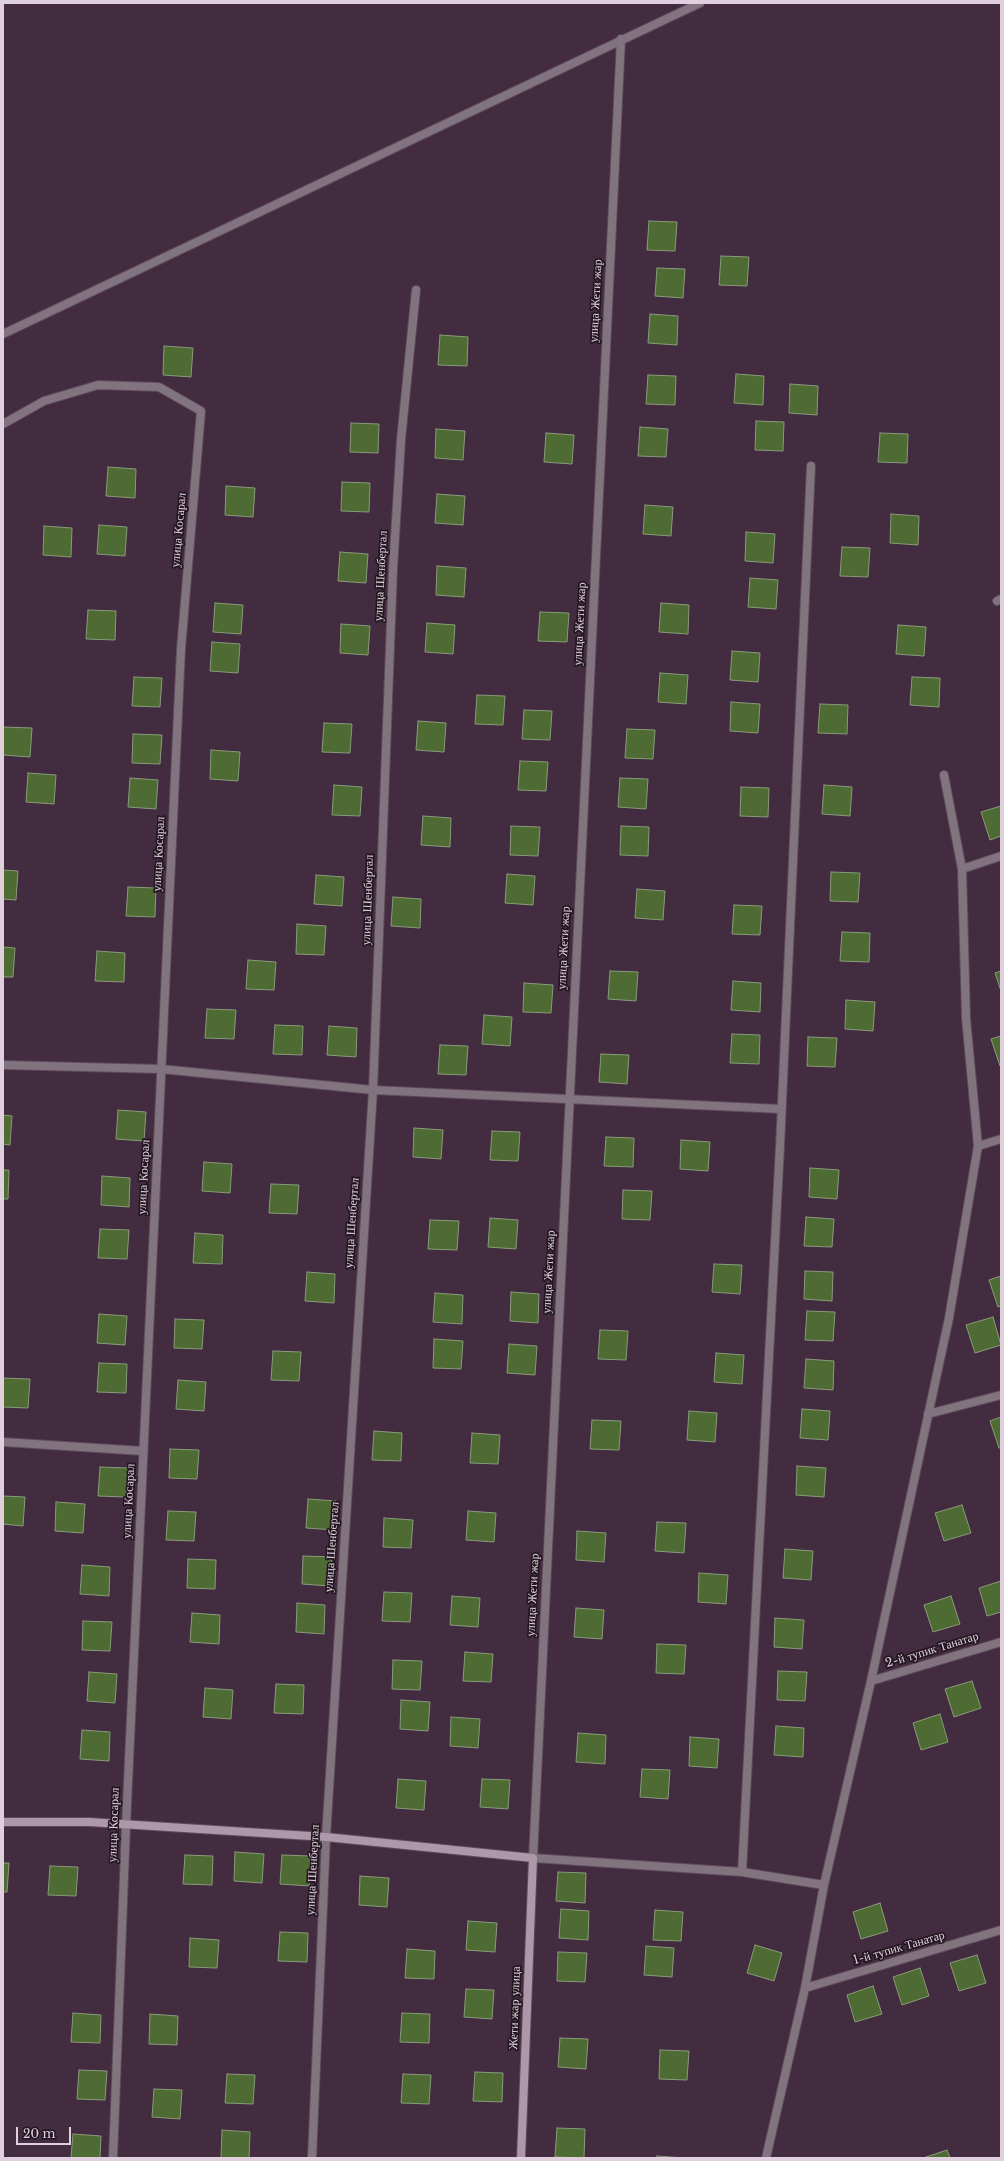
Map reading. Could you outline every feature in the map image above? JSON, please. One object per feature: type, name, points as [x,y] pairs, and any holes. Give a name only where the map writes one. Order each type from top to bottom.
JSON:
[{"type":"street","points":[[3,334],[621,39],[700,3]]},
{"type":"street","name":"улица Жети жар","points":[[533,1858],[621,39]]},
{"type":"street","name":"улица Шенбертал","points":[[312,2158],[326,1837],[373,1090],[393,569],[401,440],[416,290]]},
{"type":"street","name":"улица Косарал","points":[[3,424],[44,401],[98,385],[159,387],[201,411],[181,649],[126,1825],[113,2158]]},
{"type":"street","points":[[742,1872],[781,1109],[811,466]]},
{"type":"street","points":[[766,2158],[805,1988],[824,1885],[871,1681],[949,1318],[978,1146],[966,1018],[962,869],[944,775]]},
{"type":"street","points":[[962,869],[1001,856]]},
{"type":"street","points":[[3,1065],[161,1069],[373,1090],[781,1109]]},
{"type":"street","points":[[978,1146],[1001,1139]]},
{"type":"street","points":[[928,1414],[1001,1395]]},
{"type":"street","points":[[3,1442],[143,1451]]},
{"type":"street","name":"2-й тупик Танатар","points":[[871,1681],[1001,1642]]},
{"type":"street","points":[[3,1822],[90,1822],[326,1837],[533,1858],[742,1872],[824,1885]]},
{"type":"street","name":"Жети жар улица","points":[[521,2158],[533,1858]]},
{"type":"street","name":"1-й тупик Танатар","points":[[805,1988],[1001,1930]]},
{"type":"building","points":[[649,221],[677,222],[675,251],[647,250]]},
{"type":"building","points":[[721,256],[749,257],[747,286],[719,285]]},
{"type":"building","points":[[657,268],[685,269],[683,298],[655,296]]},
{"type":"building","points":[[650,314],[678,316],[677,345],[648,343]]},
{"type":"building","points":[[440,335],[468,337],[467,366],[438,365]]},
{"type":"building","points":[[164,346],[193,348],[191,377],[163,375]]},
{"type":"building","points":[[736,374],[764,376],[763,405],[734,403]]},
{"type":"building","points":[[648,375],[676,376],[675,405],[646,404]]},
{"type":"building","points":[[790,384],[818,386],[817,415],[789,413]]},
{"type":"building","points":[[756,421],[784,422],[783,451],[755,450]]},
{"type":"building","points":[[351,423],[379,424],[378,453],[350,452]]},
{"type":"building","points":[[640,427],[668,429],[666,457],[638,456]]},
{"type":"building","points":[[436,429],[465,431],[463,460],[435,458]]},
{"type":"building","points":[[546,433],[574,435],[572,464],[544,462]]},
{"type":"building","points":[[880,433],[908,434],[907,463],[878,462]]},
{"type":"building","points":[[108,467],[136,469],[135,498],[106,496]]},
{"type":"building","points":[[342,482],[370,483],[369,512],[341,511]]},
{"type":"building","points":[[226,486],[255,488],[253,517],[225,515]]},
{"type":"building","points":[[437,494],[465,496],[463,525],[435,523]]},
{"type":"building","points":[[645,505],[673,507],[671,536],[643,534]]},
{"type":"building","points":[[891,514],[919,516],[918,545],[890,543]]},
{"type":"building","points":[[99,525],[127,527],[125,556],[97,554]]},
{"type":"building","points":[[44,526],[72,528],[71,557],[43,555]]},
{"type":"building","points":[[746,532],[775,534],[773,563],[745,561]]},
{"type":"building","points":[[842,547],[870,548],[868,577],[840,576]]},
{"type":"building","points":[[340,552],[368,554],[366,583],[338,581]]},
{"type":"building","points":[[437,566],[466,568],[464,597],[436,595]]},
{"type":"building","points":[[750,578],[778,580],[776,609],[748,607]]},
{"type":"building","points":[[215,603],[243,605],[241,634],[213,632]]},
{"type":"building","points":[[661,603],[689,605],[688,634],[659,632]]},
{"type":"building","points":[[88,610],[116,611],[115,640],[86,639]]},
{"type":"building","points":[[540,612],[569,613],[567,642],[538,641]]},
{"type":"building","points":[[427,623],[455,625],[453,654],[425,652]]},
{"type":"building","points":[[341,624],[370,626],[368,655],[340,653]]},
{"type":"building","points":[[898,625],[926,627],[924,656],[896,654]]},
{"type":"building","points":[[212,642],[240,644],[238,673],[210,671]]},
{"type":"building","points":[[732,651],[760,653],[758,682],[730,680]]},
{"type":"building","points":[[660,673],[688,675],[686,704],[658,702]]},
{"type":"building","points":[[134,677],[162,678],[160,707],[132,706]]},
{"type":"building","points":[[912,677],[940,678],[939,707],[910,705]]},
{"type":"building","points":[[477,695],[505,696],[503,725],[475,724]]},
{"type":"building","points":[[731,702],[760,704],[758,733],[730,731]]},
{"type":"building","points":[[820,704],[848,705],[847,734],[818,733]]},
{"type":"building","points":[[524,710],[552,711],[550,740],[522,739]]},
{"type":"building","points":[[418,721],[446,723],[444,752],[416,750]]},
{"type":"building","points":[[324,723],[352,724],[350,753],[322,752]]},
{"type":"building","points":[[3,727],[32,728],[30,757],[3,755]]},
{"type":"building","points":[[627,729],[655,730],[653,759],[625,758]]},
{"type":"building","points":[[133,734],[162,735],[160,764],[132,763]]},
{"type":"building","points":[[211,750],[240,752],[238,781],[210,779]]},
{"type":"building","points":[[520,761],[548,762],[546,791],[518,790]]},
{"type":"building","points":[[28,773],[56,775],[54,804],[26,802]]},
{"type":"building","points":[[130,778],[158,780],[156,809],[128,807]]},
{"type":"building","points":[[620,778],[648,779],[646,809],[618,807]]},
{"type":"building","points":[[334,785],[362,787],[360,816],[332,815]]},
{"type":"building","points":[[824,785],[852,787],[850,816],[822,814]]},
{"type":"building","points":[[741,787],[769,788],[768,817],[740,816]]},
{"type":"building","points":[[1001,806],[1001,836],[990,840],[981,812]]},
{"type":"building","points":[[423,816],[451,818],[450,847],[421,845]]},
{"type":"building","points":[[511,826],[540,827],[538,856],[510,855]]},
{"type":"building","points":[[621,826],[649,827],[648,856],[620,855]]},
{"type":"building","points":[[3,870],[18,871],[16,900],[3,899]]},
{"type":"building","points":[[831,872],[860,873],[858,902],[830,901]]},
{"type":"building","points":[[507,874],[535,876],[533,905],[505,903]]},
{"type":"building","points":[[316,875],[344,877],[342,906],[314,904]]},
{"type":"building","points":[[128,887],[156,888],[155,917],[126,916]]},
{"type":"building","points":[[637,889],[665,891],[663,920],[635,918]]},
{"type":"building","points":[[393,897],[421,899],[420,928],[391,926]]},
{"type":"building","points":[[734,905],[762,906],[760,935],[732,934]]},
{"type":"building","points":[[297,924],[326,926],[324,955],[296,954]]},
{"type":"building","points":[[842,932],[870,933],[869,962],[840,961]]},
{"type":"building","points":[[3,947],[15,948],[13,977],[3,977]]},
{"type":"building","points":[[97,951],[125,953],[124,982],[95,981]]},
{"type":"building","points":[[248,960],[276,962],[274,990],[246,989]]},
{"type":"building","points":[[610,971],[638,972],[636,1001],[608,999]]},
{"type":"building","points":[[1001,971],[1001,991],[995,973]]},
{"type":"building","points":[[733,981],[761,983],[760,1012],[731,1010]]},
{"type":"building","points":[[524,983],[553,985],[551,1013],[523,1012]]},
{"type":"building","points":[[846,1000],[875,1002],[873,1031],[845,1029]]},
{"type":"building","points":[[207,1009],[236,1010],[234,1039],[205,1038]]},
{"type":"building","points":[[484,1015],[512,1017],[510,1046],[482,1044]]},
{"type":"building","points":[[275,1025],[303,1026],[302,1055],[273,1054]]},
{"type":"building","points":[[329,1026],[357,1028],[356,1057],[327,1055]]},
{"type":"building","points":[[732,1034],[760,1035],[759,1064],[730,1063]]},
{"type":"building","points":[[1001,1036],[1001,1066],[1000,1066],[991,1039]]},
{"type":"building","points":[[808,1037],[837,1038],[835,1067],[807,1066]]},
{"type":"building","points":[[440,1045],[468,1046],[466,1075],[438,1074]]},
{"type":"building","points":[[601,1054],[629,1055],[627,1084],[599,1082]]},
{"type":"building","points":[[118,1110],[146,1112],[144,1141],[116,1139]]},
{"type":"building","points":[[3,1115],[12,1116],[10,1145],[3,1144]]},
{"type":"building","points":[[414,1128],[443,1130],[441,1159],[413,1157]]},
{"type":"building","points":[[492,1131],[520,1132],[518,1161],[490,1160]]},
{"type":"building","points":[[606,1137],[634,1138],[633,1167],[604,1166]]},
{"type":"building","points":[[681,1140],[710,1142],[708,1171],[680,1169]]},
{"type":"building","points":[[204,1162],[232,1164],[230,1193],[202,1191]]},
{"type":"building","points":[[810,1168],[839,1170],[837,1199],[809,1197]]},
{"type":"building","points":[[3,1170],[9,1170],[8,1199],[3,1199]]},
{"type":"building","points":[[102,1176],[130,1178],[129,1207],[101,1205]]},
{"type":"building","points":[[271,1184],[299,1185],[297,1214],[269,1213]]},
{"type":"building","points":[[623,1190],[652,1191],[650,1220],[622,1219]]},
{"type":"building","points":[[806,1217],[834,1219],[832,1247],[804,1246]]},
{"type":"building","points":[[490,1218],[518,1220],[516,1249],[488,1247]]},
{"type":"building","points":[[430,1220],[459,1221],[457,1250],[428,1249]]},
{"type":"building","points":[[100,1229],[129,1230],[127,1259],[98,1258]]},
{"type":"building","points":[[195,1233],[223,1235],[222,1264],[193,1263]]},
{"type":"building","points":[[714,1264],[742,1265],[740,1294],[712,1292]]},
{"type":"building","points":[[805,1271],[833,1272],[832,1301],[804,1299]]},
{"type":"building","points":[[307,1272],[335,1274],[334,1303],[305,1301]]},
{"type":"building","points":[[1001,1276],[1001,1306],[998,1307],[989,1280]]},
{"type":"building","points":[[511,1292],[539,1294],[538,1323],[510,1321]]},
{"type":"building","points":[[435,1293],[463,1295],[462,1324],[433,1322]]},
{"type":"building","points":[[807,1311],[835,1312],[833,1341],[805,1340]]},
{"type":"building","points":[[99,1314],[127,1316],[125,1345],[97,1343]]},
{"type":"building","points":[[993,1317],[1001,1345],[975,1353],[966,1325]]},
{"type":"building","points":[[175,1319],[204,1320],[202,1349],[174,1348]]},
{"type":"building","points":[[600,1330],[628,1331],[626,1360],[598,1359]]},
{"type":"building","points":[[434,1339],[463,1341],[461,1369],[433,1368]]},
{"type":"building","points":[[509,1344],[537,1346],[535,1375],[507,1373]]},
{"type":"building","points":[[273,1351],[301,1352],[299,1381],[271,1380]]},
{"type":"building","points":[[716,1353],[744,1355],[742,1384],[714,1382]]},
{"type":"building","points":[[806,1359],[834,1361],[833,1390],[804,1388]]},
{"type":"building","points":[[99,1363],[127,1364],[126,1393],[97,1392]]},
{"type":"building","points":[[3,1378],[30,1379],[28,1408],[3,1407]]},
{"type":"building","points":[[178,1380],[206,1382],[204,1411],[176,1409]]},
{"type":"building","points":[[802,1409],[830,1411],[828,1440],[800,1438]]},
{"type":"building","points":[[689,1411],[717,1413],[715,1442],[687,1440]]},
{"type":"building","points":[[1001,1417],[1001,1448],[999,1448],[990,1421]]},
{"type":"building","points":[[592,1420],[621,1421],[619,1450],[590,1449]]},
{"type":"building","points":[[374,1431],[402,1433],[401,1461],[372,1460]]},
{"type":"building","points":[[472,1433],[500,1435],[498,1464],[470,1463]]},
{"type":"building","points":[[170,1449],[199,1450],[197,1479],[169,1478]]},
{"type":"building","points":[[797,1466],[826,1468],[824,1497],[796,1495]]},
{"type":"building","points":[[100,1467],[128,1468],[126,1497],[98,1496]]},
{"type":"building","points":[[3,1496],[25,1497],[23,1526],[3,1524]]},
{"type":"building","points":[[308,1499],[336,1501],[335,1530],[306,1528]]},
{"type":"building","points":[[56,1502],[85,1504],[83,1533],[55,1531]]},
{"type":"building","points":[[962,1505],[971,1533],[944,1541],[935,1513]]},
{"type":"building","points":[[168,1511],[196,1512],[194,1541],[166,1540]]},
{"type":"building","points":[[468,1511],[496,1513],[494,1542],[466,1540]]},
{"type":"building","points":[[384,1518],[413,1520],[411,1548],[383,1547]]},
{"type":"building","points":[[657,1522],[686,1523],[684,1553],[655,1551]]},
{"type":"building","points":[[577,1531],[606,1533],[604,1562],[576,1560]]},
{"type":"building","points":[[785,1549],[813,1551],[811,1580],[783,1578]]},
{"type":"building","points":[[303,1556],[332,1557],[330,1586],[302,1584]]},
{"type":"building","points":[[188,1559],[216,1560],[215,1589],[187,1588]]},
{"type":"building","points":[[82,1565],[110,1567],[109,1596],[80,1594]]},
{"type":"building","points":[[699,1573],[728,1575],[726,1604],[698,1602]]},
{"type":"building","points":[[1001,1581],[1001,1612],[987,1616],[979,1588]]},
{"type":"building","points":[[384,1592],[412,1593],[410,1622],[382,1621]]},
{"type":"building","points":[[452,1596],[480,1598],[478,1627],[450,1625]]},
{"type":"building","points":[[951,1596],[960,1624],[933,1632],[924,1605]]},
{"type":"building","points":[[297,1603],[325,1605],[324,1634],[296,1632]]},
{"type":"building","points":[[576,1608],[604,1610],[602,1639],[574,1637]]},
{"type":"building","points":[[192,1613],[220,1615],[219,1644],[190,1642]]},
{"type":"building","points":[[775,1618],[804,1620],[802,1649],[774,1647]]},
{"type":"building","points":[[83,1621],[112,1622],[110,1651],[82,1650]]},
{"type":"building","points":[[657,1644],[686,1645],[684,1674],[656,1673]]},
{"type":"building","points":[[465,1652],[493,1654],[491,1682],[463,1681]]},
{"type":"building","points":[[393,1660],[422,1661],[420,1690],[392,1689]]},
{"type":"building","points":[[778,1671],[807,1672],[805,1701],[777,1700]]},
{"type":"building","points":[[89,1672],[117,1674],[115,1703],[87,1701]]},
{"type":"building","points":[[972,1681],[981,1708],[954,1717],[945,1689]]},
{"type":"building","points":[[276,1684],[304,1685],[303,1714],[274,1713]]},
{"type":"building","points":[[205,1688],[233,1690],[231,1719],[203,1717]]},
{"type":"building","points":[[401,1700],[430,1702],[428,1731],[400,1729]]},
{"type":"building","points":[[940,1714],[948,1742],[921,1750],[913,1723]]},
{"type":"building","points":[[451,1717],[480,1719],[478,1748],[450,1746]]},
{"type":"building","points":[[776,1726],[804,1728],[803,1757],[774,1755]]},
{"type":"building","points":[[82,1730],[110,1732],[109,1761],[80,1759]]},
{"type":"building","points":[[578,1733],[606,1735],[605,1764],[576,1762]]},
{"type":"building","points":[[690,1737],[719,1739],[717,1768],[689,1766]]},
{"type":"building","points":[[642,1769],[670,1770],[668,1799],[640,1797]]},
{"type":"building","points":[[398,1779],[426,1781],[424,1810],[396,1808]]},
{"type":"building","points":[[482,1779],[510,1780],[508,1809],[480,1807]]},
{"type":"building","points":[[235,1852],[264,1854],[262,1883],[234,1881]]},
{"type":"building","points":[[185,1855],[213,1856],[212,1885],[183,1884]]},
{"type":"building","points":[[282,1855],[310,1856],[309,1886],[280,1884]]},
{"type":"building","points":[[3,1863],[9,1863],[7,1892],[3,1892]]},
{"type":"building","points":[[50,1866],[78,1867],[76,1896],[48,1895]]},
{"type":"building","points":[[558,1872],[586,1873],[585,1903],[556,1901]]},
{"type":"building","points":[[360,1876],[389,1878],[387,1907],[359,1905]]},
{"type":"building","points":[[880,1903],[888,1931],[861,1939],[853,1912]]},
{"type":"building","points":[[561,1909],[589,1911],[588,1940],[559,1938]]},
{"type":"building","points":[[655,1910],[683,1912],[681,1941],[653,1940]]},
{"type":"building","points":[[468,1921],[497,1923],[495,1952],[466,1950]]},
{"type":"building","points":[[280,1932],[308,1933],[307,1962],[278,1961]]},
{"type":"building","points":[[190,1938],[219,1940],[217,1968],[189,1967]]},
{"type":"building","points":[[755,1945],[782,1953],[774,1981],[747,1973]]},
{"type":"building","points":[[646,1946],[674,1948],[672,1977],[644,1975]]},
{"type":"building","points":[[407,1949],[435,1951],[434,1979],[405,1978]]},
{"type":"building","points":[[558,1952],[587,1953],[585,1982],[557,1981]]},
{"type":"building","points":[[977,1955],[986,1983],[959,1991],[950,1963]]},
{"type":"building","points":[[920,1968],[929,1996],[902,2005],[893,1977]]},
{"type":"building","points":[[873,1986],[882,2014],[855,2022],[847,1995]]},
{"type":"building","points":[[466,1989],[494,1990],[492,2019],[464,2017]]},
{"type":"building","points":[[73,2013],[101,2015],[100,2043],[71,2042]]},
{"type":"building","points":[[402,2013],[430,2014],[429,2043],[400,2042]]},
{"type":"building","points":[[150,2014],[178,2016],[177,2045],[149,2044]]},
{"type":"building","points":[[560,2038],[588,2039],[586,2069],[558,2067]]},
{"type":"building","points":[[660,2050],[689,2051],[687,2080],[659,2079]]},
{"type":"building","points":[[79,2070],[107,2071],[105,2100],[77,2099]]},
{"type":"building","points":[[475,2072],[503,2073],[502,2102],[473,2101]]},
{"type":"building","points":[[227,2074],[255,2075],[253,2104],[225,2103]]},
{"type":"building","points":[[403,2074],[431,2075],[429,2104],[401,2103]]},
{"type":"building","points":[[154,2089],[182,2090],[180,2119],[152,2117]]},
{"type":"building","points":[[557,2128],[585,2129],[584,2158],[555,2157]]},
{"type":"building","points":[[222,2130],[250,2132],[249,2158],[221,2158]]},
{"type":"building","points":[[73,2134],[101,2136],[100,2158],[71,2158]]},
{"type":"building","points":[[947,2150],[950,2158],[923,2158]]},
{"type":"building","points":[[657,2156],[685,2158],[657,2158]]}]
